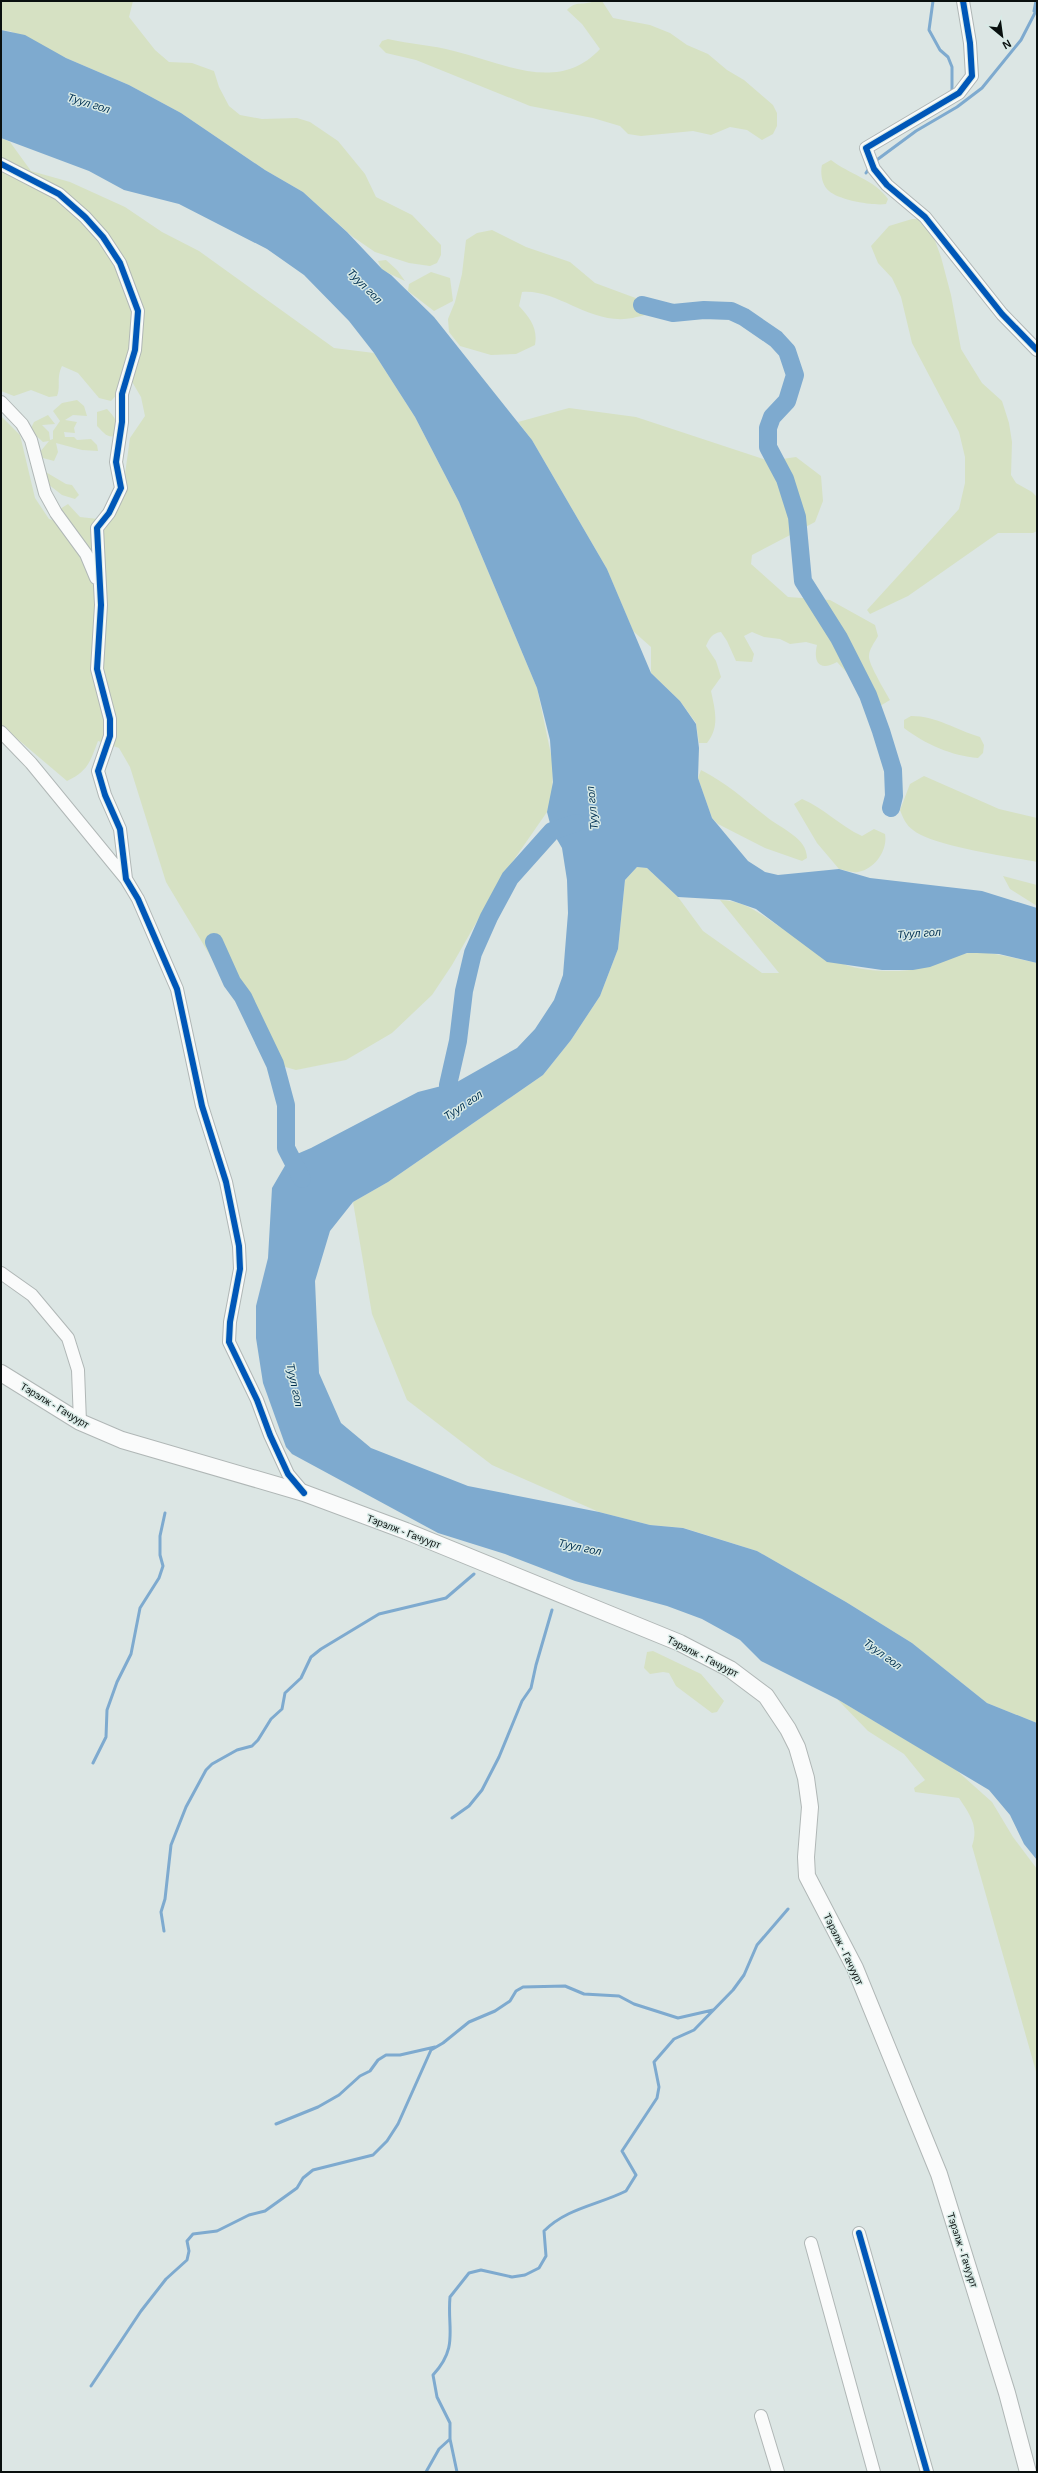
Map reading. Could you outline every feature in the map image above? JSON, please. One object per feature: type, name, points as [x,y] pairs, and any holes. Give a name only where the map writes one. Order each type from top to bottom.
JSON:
[{"type":"main road","name":"Тэрэлж - Гачуурт","points":[[1,1373],[80,1422],[122,1440],[304,1493],[420,1537],[680,1643],[730,1669],[751,1683],[766,1696],[775,1707],[797,1747],[806,1778],[810,1807],[806,1857],[807,1876],[855,1968],[939,2174],[1007,2393],[1028,2472]]},
{"type":"street","points":[[963,1],[970,43],[972,76],[959,93],[866,148],[874,169],[887,185],[925,217],[1002,314],[1037,350]]},
{"type":"street","points":[[1,164],[58,194],[85,217],[103,237],[120,263],[138,311],[135,350],[122,394],[122,422],[116,462],[121,488],[109,513],[97,528],[101,605],[97,669],[110,719],[110,736],[98,771],[105,795],[120,829],[126,879]]},
{"type":"street","points":[[1,402],[22,424],[31,440],[45,493],[56,513],[86,554],[99,584]]},
{"type":"street","points":[[1,732],[30,763],[126,879],[138,900],[177,989],[202,1106],[226,1182],[239,1246],[240,1269],[230,1322],[230,1342],[257,1400],[270,1435],[288,1474],[304,1493]]},
{"type":"street","points":[[1,1273],[32,1295],[68,1338],[78,1370],[80,1422]]},
{"type":"street","points":[[859,2233],[927,2472]]},
{"type":"street","points":[[812,2243],[874,2472]]},
{"type":"street","points":[[761,2416],[778,2472]]},
{"type":"green space","points":[[1,1],[133,1],[129,17],[155,50],[169,62],[192,63],[214,71],[219,87],[229,106],[240,115],[262,119],[297,118],[310,122],[338,141],[365,174],[376,197],[412,215],[441,245],[441,255],[437,263],[430,266],[409,263],[375,252],[353,237],[303,192],[265,170],[181,113],[129,85],[66,58],[10,31],[1,30]]},
{"type":"green space","points":[[602,1],[613,18],[650,25],[670,33],[687,45],[708,54],[727,70],[744,80],[773,105],[777,113],[777,126],[773,134],[762,140],[747,130],[730,127],[711,135],[693,131],[641,136],[628,134],[620,126],[593,118],[530,106],[416,60],[386,53],[379,46],[382,41],[388,39],[446,49],[511,68],[549,73],[566,70],[584,62],[600,49],[582,24],[567,10],[577,4]]},
{"type":"green space","points":[[1,138],[10,142],[31,171],[70,182],[125,207],[162,232],[199,251],[334,348],[374,353],[415,417],[459,502],[537,688],[553,764],[552,796],[547,812],[504,874],[452,965],[432,995],[392,1033],[346,1060],[296,1070],[275,1064],[166,882],[130,767],[119,748],[98,741],[93,755],[84,769],[67,781],[1,725],[1,416],[20,435],[35,498],[49,519],[59,522],[60,509],[68,504],[80,517],[107,520],[125,474],[130,438],[145,416],[141,397],[131,380],[111,401],[99,398],[78,373],[62,366],[59,374],[59,389],[57,396],[49,397],[31,390],[14,396],[1,391]]},
{"type":"green space","points":[[831,160],[883,192],[888,199],[886,204],[856,202],[840,197],[829,191],[823,183],[821,168],[822,165]]},
{"type":"green space","points":[[912,219],[918,219],[934,238],[941,257],[951,295],[961,349],[982,383],[1002,401],[1009,423],[1012,442],[1011,475],[1016,483],[1032,492],[1037,497],[1037,531],[1033,533],[998,533],[908,596],[870,614],[867,610],[959,509],[965,483],[965,457],[959,432],[912,343],[901,297],[892,278],[878,263],[871,246],[889,226]]},
{"type":"green space","points":[[492,230],[526,247],[570,262],[595,283],[649,303],[650,312],[633,318],[617,319],[603,317],[549,296],[522,292],[519,306],[527,315],[534,328],[536,339],[535,345],[516,354],[491,355],[460,346],[449,332],[448,319],[455,302],[462,274],[466,240],[477,233]]},
{"type":"green space","points":[[386,260],[397,270],[405,281],[382,270],[378,261]]},
{"type":"green space","points":[[431,272],[450,278],[453,301],[434,311],[408,291],[409,284]]},
{"type":"green space","points":[[77,400],[84,406],[87,416],[73,415],[65,420],[77,422],[74,428],[75,433],[64,432],[65,437],[74,437],[77,440],[91,439],[97,445],[98,451],[82,450],[56,443],[58,452],[54,461],[43,458],[40,452],[49,441],[43,442],[30,430],[34,422],[48,415],[55,424],[42,425],[49,432],[50,440],[53,439],[53,431],[60,421],[53,411],[62,403]]},
{"type":"green space","points":[[569,408],[636,417],[769,461],[796,457],[821,476],[823,501],[815,522],[752,555],[751,564],[788,597],[830,600],[875,625],[878,636],[870,651],[869,660],[890,700],[875,709],[860,697],[851,677],[837,662],[826,666],[819,664],[816,656],[817,645],[806,642],[790,644],[780,639],[764,637],[752,632],[744,636],[754,654],[752,662],[736,661],[721,632],[711,637],[706,646],[716,661],[721,677],[711,691],[715,712],[714,731],[707,743],[699,743],[696,723],[680,701],[651,673],[651,647],[633,631],[607,569],[532,440],[518,422]]},
{"type":"green space","points":[[107,409],[116,420],[120,434],[116,436],[105,434],[97,426],[97,412]]},
{"type":"green space","points":[[44,471],[66,484],[72,485],[79,495],[75,499],[62,495],[44,481]]},
{"type":"green space","points":[[911,716],[929,718],[980,737],[984,745],[983,753],[978,758],[968,757],[949,752],[930,744],[904,728],[904,720]]},
{"type":"green space","points":[[701,770],[728,787],[798,839],[806,851],[807,858],[802,861],[765,848],[718,824],[712,818],[698,778]]},
{"type":"green space","points":[[924,776],[999,809],[1037,818],[1037,862],[953,846],[923,836],[913,830],[908,826],[900,810],[910,784]]},
{"type":"green space","points":[[802,799],[818,807],[846,827],[862,836],[874,829],[885,834],[882,852],[875,863],[858,872],[839,869],[817,843],[794,804]]},
{"type":"green space","points":[[637,867],[647,868],[678,897],[703,931],[762,973],[779,973],[720,900],[736,902],[744,905],[829,957],[846,965],[861,969],[891,971],[909,970],[961,954],[977,952],[1037,963],[1037,1723],[987,1703],[912,1643],[846,1602],[757,1551],[684,1528],[650,1525],[599,1512],[492,1465],[407,1400],[372,1314],[353,1202],[388,1182],[543,1075],[571,1040],[600,996],[618,949],[625,880]]},
{"type":"green space","points":[[1003,876],[1037,885],[1037,906],[1010,889]]},
{"type":"green space","points":[[653,1651],[701,1674],[724,1701],[717,1712],[712,1713],[676,1686],[669,1673],[663,1672],[650,1674],[644,1668],[647,1652]]},
{"type":"green space","points":[[837,1699],[955,1769],[992,1802],[1013,1837],[1037,1869],[1037,2075],[972,1846],[974,1839],[974,1827],[970,1815],[959,1798],[915,1792],[914,1788],[925,1780],[904,1754],[868,1731]]},
{"type":"water","name":"Туул гол","points":[[1,30],[25,35],[66,58],[129,85],[181,113],[265,170],[303,192],[347,232],[382,269],[391,275],[434,317],[532,440],[607,569],[651,673],[680,701],[696,724],[699,748],[698,778],[712,818],[748,861],[765,872],[778,875],[839,869],[870,878],[982,891],[1037,908],[1037,963],[999,954],[967,953],[930,967],[913,970],[882,970],[827,962],[756,909],[730,900],[678,897],[647,868],[637,867],[625,880],[618,949],[600,996],[571,1040],[543,1075],[388,1182],[353,1202],[330,1231],[315,1281],[319,1373],[341,1423],[371,1448],[468,1486],[599,1512],[650,1525],[683,1528],[757,1551],[846,1602],[912,1643],[987,1703],[1037,1723],[1037,1860],[1024,1844],[1010,1815],[989,1790],[837,1699],[761,1661],[740,1640],[702,1619],[667,1606],[575,1581],[505,1554],[438,1533],[292,1454],[286,1447],[263,1383],[256,1338],[256,1306],[268,1258],[272,1188],[290,1157],[311,1148],[418,1092],[457,1082],[517,1048],[535,1029],[554,1000],[563,975],[568,913],[567,880],[562,848],[552,831],[547,812],[553,782],[550,740],[537,688],[459,502],[415,417],[374,353],[349,321],[304,275],[267,249],[179,204],[124,190],[89,171],[1,138]]},
{"type":"waterway","points":[[933,1],[929,30],[940,50],[948,57],[952,67],[952,93]]},
{"type":"waterway","points":[[1034,11],[1036,1]]},
{"type":"waterway","points":[[874,162],[916,131],[957,107],[982,88],[1021,40],[1037,9]]},
{"type":"waterway","points":[[866,173],[870,167]]},
{"type":"waterway","points":[[642,305],[673,313],[704,310],[731,311],[744,317],[776,339],[787,351],[795,375],[787,401],[772,417],[768,428],[768,447],[785,479],[797,517],[803,581],[839,638],[868,695],[881,731],[893,770],[894,796],[891,808]]},
{"type":"waterway","name":"Туул гол","points":[[448,1109],[448,1085],[458,1041],[464,991],[473,953],[489,917],[510,878],[552,831],[576,823]]},
{"type":"waterway","points":[[214,942],[232,982],[243,997],[275,1064],[286,1105],[286,1148],[302,1179]]},
{"type":"waterway","points":[[93,1763],[106,1737],[107,1710],[117,1682],[131,1654],[140,1608],[159,1578],[163,1566],[160,1555],[160,1536],[165,1513]]},
{"type":"waterway","points":[[164,1931],[161,1912],[165,1899],[171,1845],[186,1807],[206,1770],[212,1764],[237,1750],[252,1746],[258,1740],[271,1719],[282,1709],[285,1693],[301,1678],[311,1657],[321,1649],[379,1614],[446,1598],[474,1574]]},
{"type":"waterway","points":[[452,1818],[469,1806],[482,1790],[499,1757],[522,1701],[531,1688],[552,1610]]},
{"type":"waterway","points":[[457,2472],[450,2439],[450,2423],[437,2397],[433,2375],[446,2356],[449,2346],[450,2297],[469,2273],[481,2270],[512,2277],[525,2275],[539,2268],[546,2256],[544,2231],[553,2223],[573,2212],[626,2191],[636,2175],[622,2151],[657,2098],[659,2087],[654,2062],[674,2039],[694,2030],[733,1990],[744,1975],[757,1945],[788,1909]]},
{"type":"waterway","points":[[91,2386],[141,2311],[166,2279],[187,2260],[189,2251],[187,2241],[193,2234],[217,2231],[249,2215],[265,2211],[297,2188],[303,2178],[313,2170],[373,2155],[387,2141],[398,2124],[431,2050],[443,2043],[469,2022],[495,2011],[510,2001],[516,1991],[523,1987],[565,1986],[584,1994],[619,1996],[634,2004],[678,2018],[713,2010]]},
{"type":"waterway","points":[[276,2124],[318,2107],[339,2095],[360,2076],[370,2071],[378,2060],[386,2055],[400,2055],[435,2047]]},
{"type":"waterway","points":[[426,2472],[439,2449],[450,2439]]},
{"type":"cycle path","points":[[963,1],[970,43],[972,76],[959,93],[866,148],[874,169],[887,185],[925,217],[1002,314],[1037,350]]},
{"type":"cycle path","points":[[1,164],[59,194],[85,217],[103,237],[120,263],[138,311],[135,350],[122,394],[122,422],[116,462],[121,488],[109,513],[97,528],[101,605],[97,669],[110,719],[110,736],[98,771],[105,795],[120,829],[126,879],[138,899],[177,989],[202,1106],[226,1182],[239,1246],[240,1269],[230,1322],[229,1342],[257,1400],[270,1435],[288,1474],[304,1493]]},
{"type":"cycle path","points":[[859,2233],[927,2472]]}]
